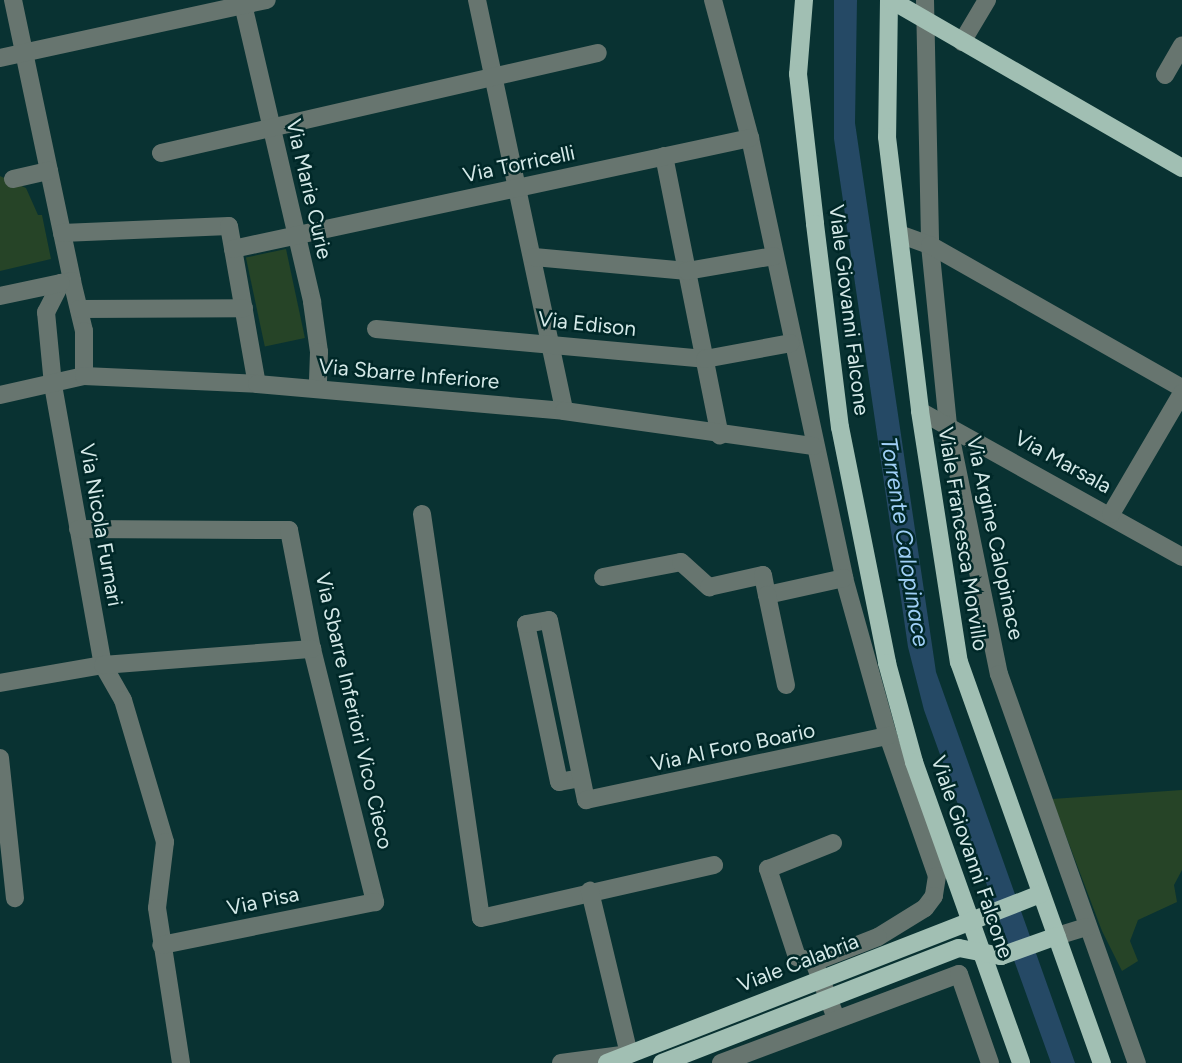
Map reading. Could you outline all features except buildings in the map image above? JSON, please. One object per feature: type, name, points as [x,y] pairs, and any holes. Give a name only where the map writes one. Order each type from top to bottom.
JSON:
[{"type":"main road","name":"Viale Giovanni Falcone","points":[[804,0],[798,74],[840,427],[887,663],[914,762],[977,918],[982,953],[1021,1063]]},
{"type":"main road","points":[[890,0],[1182,168]]},
{"type":"main road","name":"Viale Francesca Morvillo","points":[[890,0],[887,137],[920,411],[959,662],[1050,939],[1102,1063]]},
{"type":"main road","name":"Viale Calabria","points":[[607,1063],[817,970],[1036,896]]},
{"type":"main road","name":"Viale Calabria","points":[[662,1063],[959,948],[1001,956],[1050,939]]},
{"type":"street","points":[[13,0],[62,233],[66,282],[79,309],[87,357],[84,376]]},
{"type":"street","points":[[0,58],[243,2],[267,0]]},
{"type":"street","points":[[477,0],[534,257],[564,411]]},
{"type":"street","points":[[713,0],[750,138],[791,343],[844,578],[888,736],[937,876],[934,896],[925,908],[817,970]]},
{"type":"street","name":"Via Argine Calopinace","points":[[925,0],[930,245],[948,424],[999,674],[1137,1063]]},
{"type":"street","points":[[962,42],[987,0]]},
{"type":"street","name":"Via Marie Curie","points":[[243,2],[317,339],[318,389]]},
{"type":"street","points":[[1165,75],[1182,46]]},
{"type":"street","points":[[160,153],[598,53]]},
{"type":"street","name":"Via Torricelli","points":[[233,249],[750,138]]},
{"type":"street","points":[[664,156],[720,435]]},
{"type":"street","points":[[13,179],[49,171]]},
{"type":"street","points":[[62,233],[229,226],[257,384]]},
{"type":"street","points":[[899,234],[930,245],[1182,391],[1111,514]]},
{"type":"street","points":[[534,257],[687,271],[774,256]]},
{"type":"street","points":[[0,296],[66,282]]},
{"type":"street","name":"Via Nicola Furnari","points":[[66,282],[46,312],[53,385],[103,665],[123,700],[165,842],[157,908],[181,1063]]},
{"type":"street","points":[[79,309],[244,307]]},
{"type":"street","name":"Via Edison","points":[[376,329],[705,359],[791,343]]},
{"type":"street","name":"Via Sbarre Inferiore","points":[[0,395],[84,376],[257,384],[564,411],[720,435],[814,446]]},
{"type":"street","name":"Via Marsala","points":[[920,411],[1111,514],[1182,557]]},
{"type":"street","points":[[422,514],[481,918],[590,891],[714,865]]},
{"type":"street","name":"Via Sbarre Inferiori Vico Cieco","points":[[78,529],[289,530],[312,649],[375,902]]},
{"type":"street","points":[[603,577],[681,562],[709,587],[763,576],[786,685]]},
{"type":"street","points":[[768,595],[844,578]]},
{"type":"street","points":[[549,620],[581,778],[559,782],[526,624],[549,620]]},
{"type":"street","points":[[0,683],[103,665],[312,649]]},
{"type":"street","name":"Via Al Foro Boario","points":[[581,778],[586,800],[888,736]]},
{"type":"street","points":[[0,758],[15,898]]},
{"type":"street","points":[[833,843],[768,869],[797,957],[817,970],[836,1018]]},
{"type":"street","points":[[590,891],[629,1054]]},
{"type":"street","name":"Via Pisa","points":[[161,946],[375,902]]},
{"type":"street","points":[[1050,939],[1087,927]]},
{"type":"street","points":[[721,1063],[959,974],[990,1063]]},
{"type":"street","name":"Viale Calabria","points":[[561,1063],[629,1054]]},
{"type":"green space","points":[[0,176],[26,188],[38,215],[42,215],[51,259],[0,271]]},
{"type":"green space","points":[[286,249],[305,338],[265,347],[246,258]]},
{"type":"green space","points":[[1182,790],[1182,870],[1174,885],[1177,902],[1138,920],[1130,941],[1138,961],[1122,971],[1102,931],[1052,799]]},
{"type":"water","name":"Torrente Calopinace","points":[[834,0],[857,0],[855,123],[936,672],[1075,1063],[1051,1063],[924,710],[908,647],[834,139]]}]
